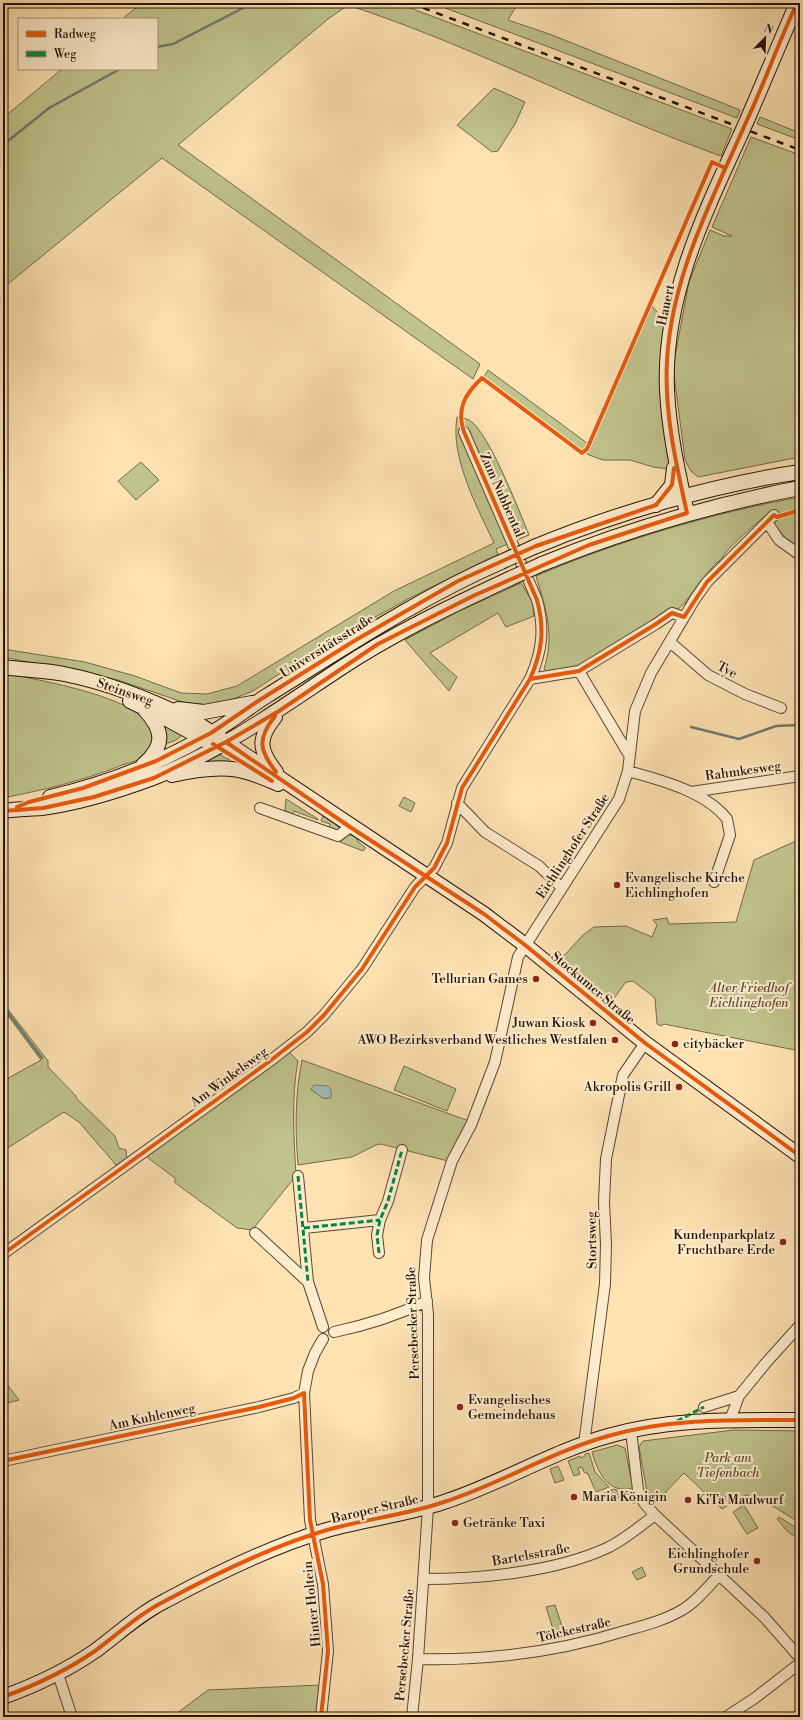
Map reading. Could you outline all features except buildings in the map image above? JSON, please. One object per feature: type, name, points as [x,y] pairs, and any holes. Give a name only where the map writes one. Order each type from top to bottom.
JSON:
[{"type":"main road","name":"Hauert","points":[[687,513],[674,454],[667,390],[669,342],[674,307],[695,238],[797,3]]},
{"type":"main road","points":[[656,505],[672,485],[674,478],[674,454]]},
{"type":"main road","name":"Universitätsstraße","points":[[8,810],[29,802],[77,790],[134,770],[207,735],[258,701],[395,616],[458,581],[534,547],[656,505],[684,497],[800,472]]},
{"type":"main road","name":"Universitätsstraße","points":[[8,810],[43,808],[94,797],[154,778],[222,745],[279,711],[378,644],[542,564],[589,545],[687,513],[726,503],[800,488]]},
{"type":"main road","name":"Steinsweg","points":[[3,667],[33,671],[49,671],[94,681],[121,689],[163,706],[194,721],[207,735]]},
{"type":"main road","name":"Steinsweg","points":[[33,671],[97,689],[207,735]]},
{"type":"main road","points":[[163,706],[188,711],[204,712],[258,701]]},
{"type":"main road","points":[[134,770],[152,755],[160,739],[156,724],[142,707]]},
{"type":"main road","name":"Universitätsstraße","points":[[279,711],[265,729],[262,743],[267,760],[280,781]]},
{"type":"main road","name":"Stockumer Straße","points":[[207,735],[484,914],[645,1043],[800,1156]]},
{"type":"main road","points":[[154,778],[198,770],[232,769],[280,781]]},
{"type":"main road","name":"Baroper Straße","points":[[3,1697],[58,1674],[95,1651],[135,1620],[163,1602],[271,1551],[314,1534],[366,1520],[428,1507],[464,1495],[584,1444],[631,1431],[674,1423],[730,1420],[800,1420]]},
{"type":"street","name":"Zum Nubbental","points":[[427,876],[434,868],[444,850],[456,803],[464,784],[530,679],[542,644],[540,613],[530,582],[464,432]]},
{"type":"street","name":"Eichlinghofer Straße","points":[[524,945],[621,796],[628,771],[632,723],[637,706],[651,673],[684,617],[707,582],[770,519],[779,540],[800,554]]},
{"type":"street","points":[[530,679],[579,671],[672,613],[684,617]]},
{"type":"street","name":"Tye","points":[[670,642],[708,675],[745,694],[781,708]]},
{"type":"street","points":[[579,671],[629,755]]},
{"type":"street","name":"Rahmkesweg","points":[[628,771],[680,786],[724,814],[730,826],[730,835],[714,882]]},
{"type":"street","name":"Rahmkesweg","points":[[691,792],[800,776]]},
{"type":"street","points":[[456,803],[483,830],[536,864],[561,887]]},
{"type":"street","points":[[260,808],[338,836],[350,827]]},
{"type":"street","name":"Am Winkelsweg","points":[[3,1254],[270,1061],[307,1032],[362,969],[415,887],[427,876]]},
{"type":"street","name":"Persebecker Straße","points":[[412,1717],[418,1659],[428,1507],[427,1301],[424,1263],[430,1227],[452,1161],[471,1125],[488,1082],[500,1042],[518,957],[524,945]]},
{"type":"street","name":"Stortsweg","points":[[584,1444],[605,1284],[606,1244],[604,1202],[606,1160],[622,1079],[645,1043]]},
{"type":"street","points":[[379,1253],[377,1235],[380,1220],[388,1201],[402,1150]]},
{"type":"street","name":"Hinter Holtein","points":[[298,1176],[308,1282],[323,1327],[320,1333],[323,1339]]},
{"type":"street","points":[[304,1228],[380,1220]]},
{"type":"street","name":"Hinter Holtein","points":[[255,1233],[308,1282]]},
{"type":"street","name":"Hinter Holtein","points":[[323,1339],[331,1339],[334,1332],[364,1326],[398,1315],[427,1301]]},
{"type":"street","points":[[730,1420],[739,1396],[800,1325]]},
{"type":"street","points":[[323,1327],[330,1326],[334,1332]]},
{"type":"street","name":"Hinter Holtein","points":[[321,1717],[328,1651],[323,1584],[310,1520],[304,1393],[308,1371],[315,1353],[323,1339]]},
{"type":"street","name":"Am Kuhlenweg","points":[[3,1461],[247,1410],[294,1398],[304,1393]]},
{"type":"street","points":[[704,1407],[739,1396]]},
{"type":"street","points":[[631,1431],[638,1490],[644,1503],[765,1618],[800,1658]]},
{"type":"street","name":"Bartelsstraße","points":[[423,1579],[466,1579],[573,1561],[608,1548],[629,1535],[655,1515]]},
{"type":"street","name":"Tölckestraße","points":[[418,1659],[454,1660],[527,1654],[556,1650],[610,1636],[664,1619],[683,1610],[719,1575]]},
{"type":"street","points":[[726,1717],[755,1698],[800,1664]]},
{"type":"street","points":[[58,1674],[72,1717]]},
{"type":"green space","points":[[142,3],[397,3],[732,129],[721,156],[628,119],[443,40],[348,5],[328,19],[178,145],[480,364],[473,379],[162,158],[3,288],[3,118],[61,70],[158,70],[158,18],[123,18]]},
{"type":"green space","points":[[432,3],[518,3],[508,20],[552,35],[740,110],[737,118]]},
{"type":"green space","points":[[494,88],[525,102],[515,124],[498,151],[492,152],[457,125]]},
{"type":"green space","points":[[760,117],[800,133],[800,140],[757,124]]},
{"type":"green space","points":[[751,137],[800,155],[800,457],[698,477],[691,471],[685,460],[673,367],[689,282],[710,230],[724,236],[732,236],[712,227]]},
{"type":"green space","points":[[652,306],[667,323],[662,390],[670,469],[653,467],[630,460],[603,460],[589,455],[484,377],[488,370],[591,446]]},
{"type":"green space","points":[[457,417],[469,420],[477,427],[485,439],[503,473],[529,535],[496,549],[498,554],[408,599],[321,647],[253,691],[223,703],[194,706],[118,680],[3,657],[3,649],[85,662],[135,676],[181,693],[207,694],[237,686],[394,591],[494,543],[466,482],[461,465],[457,448]]},
{"type":"green space","points":[[141,462],[159,480],[136,500],[118,481]]},
{"type":"green space","points":[[800,497],[800,508],[776,515],[771,511],[743,535],[729,549],[721,560],[716,563],[685,603],[678,609],[575,670],[547,672],[544,669],[549,644],[549,633],[546,611],[536,576],[600,551],[666,529],[732,511]]},
{"type":"green space","points":[[800,512],[800,548],[787,540],[774,524],[777,519]]},
{"type":"green space","points":[[521,583],[532,601],[534,616],[506,627],[498,613],[430,653],[457,677],[449,691],[405,640],[457,612]]},
{"type":"green space","points":[[3,673],[63,685],[89,692],[134,711],[148,722],[154,735],[151,749],[140,759],[77,781],[3,798]]},
{"type":"green space","points":[[159,720],[184,733],[175,741],[163,743]]},
{"type":"green space","points":[[218,754],[230,760],[229,765],[196,767]]},
{"type":"green space","points":[[404,797],[415,803],[411,812],[399,806]]},
{"type":"green space","points":[[286,799],[318,820],[294,811],[292,816],[285,810]]},
{"type":"green space","points":[[323,816],[338,826],[340,830],[339,832],[328,830],[330,824],[321,821]]},
{"type":"green space","points":[[349,835],[353,835],[357,838],[358,842],[365,847],[363,851],[340,842]]},
{"type":"green space","name":"Alter Friedhof Eichlinghofen","points":[[800,839],[800,1051],[664,1024],[661,1026],[657,1024],[655,998],[633,981],[626,982],[612,1001],[561,959],[583,935],[594,927],[626,926],[652,937],[657,925],[653,920],[667,918],[669,924],[736,922],[754,860]]},
{"type":"green space","points":[[3,1003],[48,1061],[48,1067],[76,1096],[77,1099],[115,1136],[119,1148],[126,1150],[127,1160],[116,1165],[79,1122],[64,1112],[3,1151],[3,1081],[41,1060],[3,1009]]},
{"type":"green space","points":[[287,1050],[298,1061],[294,1089],[296,1176],[252,1230],[237,1228],[174,1182],[176,1179],[143,1154]]},
{"type":"green space","points":[[302,1060],[469,1121],[448,1161],[381,1144],[352,1157],[298,1165],[296,1112]],"holes":[[[313,1091],[331,1093],[331,1095],[326,1099]]]},
{"type":"green space","points":[[404,1066],[456,1089],[447,1111],[394,1090]]},
{"type":"green space","points":[[3,1379],[19,1400],[3,1404]]},
{"type":"green space","name":"Park am Tiefenbach","points":[[734,1430],[800,1431],[800,1523],[771,1505],[746,1495],[722,1509],[684,1473],[655,1503],[647,1492],[639,1447],[643,1441]]},
{"type":"green space","points":[[617,1445],[625,1448],[633,1488],[617,1488],[611,1485],[605,1480],[594,1460],[592,1452]]},
{"type":"green space","points":[[589,1453],[595,1472],[609,1487],[596,1492],[588,1474],[584,1472],[582,1467],[578,1468],[580,1474],[574,1476],[568,1461],[580,1456],[581,1458],[585,1456],[585,1454]]},
{"type":"green space","points":[[558,1466],[564,1480],[555,1483],[550,1469]]},
{"type":"green space","points":[[614,1489],[624,1493],[631,1492],[635,1503],[633,1503],[629,1494],[607,1502],[604,1493]]},
{"type":"green space","points":[[744,1505],[758,1528],[747,1534],[733,1512]]},
{"type":"green space","points":[[779,1517],[800,1530],[800,1535],[794,1536],[788,1532],[777,1519]]},
{"type":"green space","points":[[642,1567],[646,1576],[637,1580],[632,1572]]},
{"type":"green space","points":[[555,1605],[563,1629],[554,1632],[546,1607]]},
{"type":"green space","points":[[320,1685],[317,1717],[172,1717],[208,1690]]},
{"type":"water","points":[[314,1085],[328,1086],[331,1090],[331,1098],[322,1098],[311,1089]]},
{"type":"waterway","points":[[158,47],[173,44],[243,8],[246,3]]},
{"type":"waterway","points":[[3,145],[49,108],[118,70]]},
{"type":"waterway","points":[[691,727],[739,739],[776,726],[800,725]]},
{"type":"waterway","points":[[3,1006],[42,1058]]},
{"type":"waterway","points":[[3,1142],[7,1138]]},
{"type":"railway","points":[[410,3],[800,150]]},
{"type":"marked path","points":[[379,1253],[377,1235],[380,1220],[388,1201],[402,1150]]},
{"type":"marked path","points":[[298,1176],[308,1282]]},
{"type":"marked path","points":[[304,1228],[380,1220]]},
{"type":"marked path","points":[[677,1421],[704,1407]]},
{"type":"cycle path","points":[[3,811],[43,808],[94,797],[154,778],[226,742],[279,711],[378,644],[473,596],[589,545],[687,513],[672,438],[667,399],[667,360],[670,328],[677,297],[696,237],[754,106],[797,3]]},
{"type":"cycle path","points":[[3,1254],[270,1061],[307,1032],[324,1015],[362,969],[415,887],[434,868],[447,843],[462,788],[530,679],[540,650],[541,640],[541,621],[537,600],[464,432],[461,416],[464,402],[471,390],[482,378],[582,453],[587,449],[712,162],[725,168]]},
{"type":"cycle path","points":[[17,807],[29,802],[83,788],[156,761],[211,733],[258,701],[354,641],[458,581],[536,546],[656,505],[672,485],[674,468]]},
{"type":"cycle path","points":[[530,679],[579,671],[672,613],[684,617],[707,582],[774,515],[777,517],[800,510]]},
{"type":"cycle path","points":[[275,716],[265,731],[262,744],[263,751],[276,772]]},
{"type":"cycle path","points":[[226,742],[350,827],[484,914],[525,945],[645,1043],[800,1156]]},
{"type":"cycle path","points":[[213,744],[272,781]]},
{"type":"cycle path","points":[[3,1461],[259,1407],[294,1398],[304,1393],[310,1520],[323,1584],[328,1651],[321,1717]]},
{"type":"cycle path","points":[[3,1697],[27,1688],[73,1665],[95,1651],[155,1606],[244,1561],[306,1537],[341,1526],[415,1510],[444,1502],[465,1495],[566,1451],[608,1436],[632,1430],[703,1421],[800,1420]]},
{"type":"place","name":"Evangelische Kirche Eichlinghofen","points":[[617,885]]},
{"type":"place","name":"Tellurian Games","points":[[536,979]]},
{"type":"place","name":"Juwan Kiosk","points":[[593,1023]]},
{"type":"place","name":"AWO Bezirksverband Westliches Westfalen","points":[[615,1040]]},
{"type":"place","name":"citybäcker","points":[[675,1044]]},
{"type":"place","name":"Akropolis Grill","points":[[679,1087]]},
{"type":"place","name":"Kundenparkplatz Fruchtbare Erde","points":[[783,1242]]},
{"type":"place","name":"Evangelisches Gemeindehaus","points":[[460,1407]]},
{"type":"place","name":"Maria Königin","points":[[574,1497]]},
{"type":"place","name":"KiTa Maulwurf","points":[[688,1500]]},
{"type":"place","name":"Getränke Taxi","points":[[455,1523]]},
{"type":"place","name":"Eichlinghofer Grundschule","points":[[757,1561]]}]
